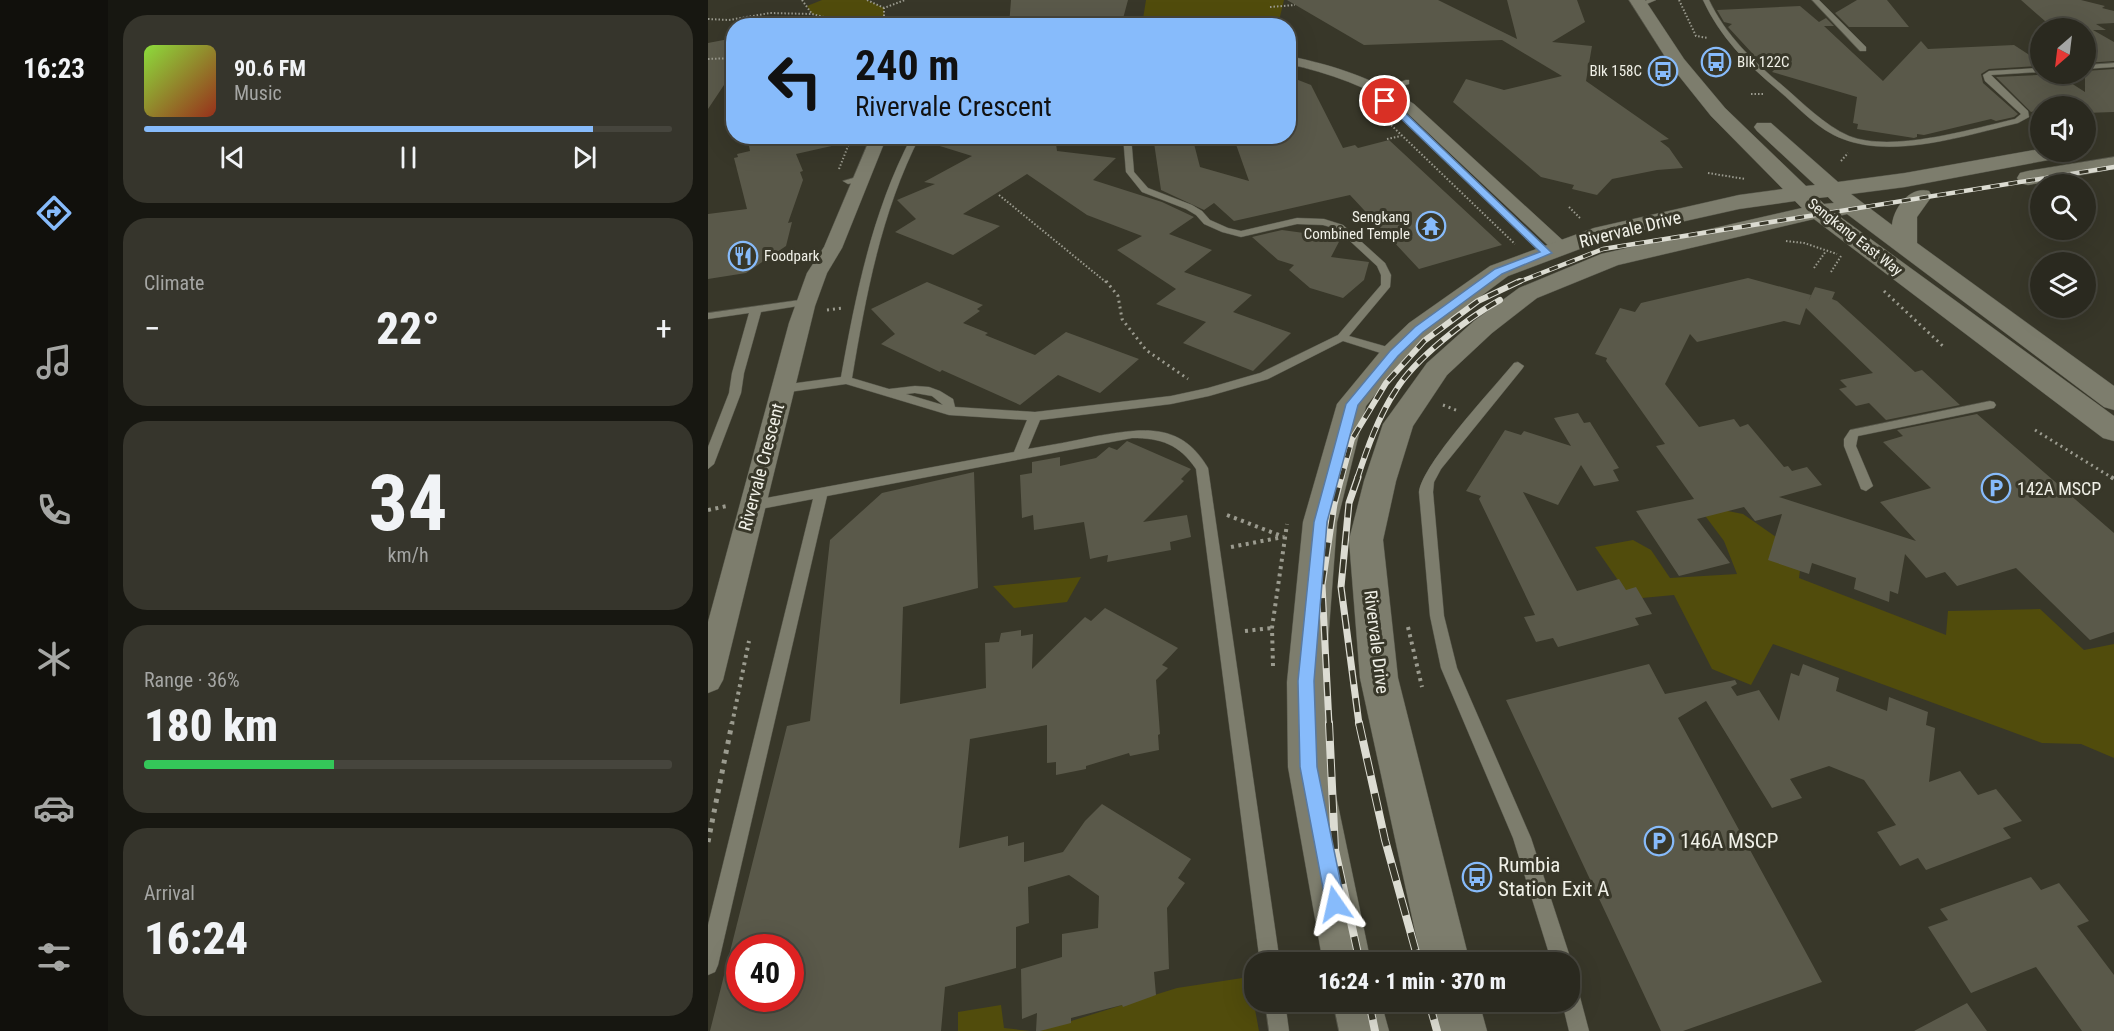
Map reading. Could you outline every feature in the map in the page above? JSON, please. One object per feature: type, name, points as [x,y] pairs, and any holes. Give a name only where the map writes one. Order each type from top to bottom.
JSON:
[{"type":"street","name":"Sengkang East Way","points":[[1647,1],[1681,36]]},
{"type":"street","name":"Sengkang East Way","points":[[1647,1],[1677,62],[1718,112],[1818,212],[2114,431]]},
{"type":"street","points":[[1296,62],[1327,72],[1409,114],[1546,253]]},
{"type":"street","points":[[1296,66],[1327,72]]},
{"type":"street","name":"Sengkang East Way","points":[[1751,114],[1852,207],[2114,399]]},
{"type":"street","name":"Rivervale Crescent","points":[[708,680],[741,505],[782,389],[807,302],[849,177],[863,144]]},
{"type":"street","name":"Rivervale Crescent","points":[[849,177],[873,144]]},
{"type":"street","points":[[1739,202],[1759,168],[1755,150]]},
{"type":"street","points":[[1792,154],[1913,188],[1903,226],[1905,244]]},
{"type":"street","name":"Rivervale Drive","points":[[1443,952],[1379,678],[1366,540],[1380,481],[1398,424],[1437,369],[1483,327],[1528,293],[1610,259],[1772,233],[1818,212],[1852,207],[1913,188],[2030,159]]},
{"type":"street","name":"Rivervale Drive","points":[[1345,952],[1309,767],[1306,681],[1320,522],[1352,404],[1394,353],[1419,329],[1499,271],[1602,233],[1739,202],[1798,193],[1832,189],[1913,188],[2114,162]]},
{"type":"street","points":[[1772,233],[1817,241],[1843,242],[1875,253]]},
{"type":"street","points":[[1359,1012],[1364,1031]]},
{"type":"street","points":[[1457,1012],[1462,1031]]},
{"type":"lane","points":[[1706,0],[1731,44],[1745,59],[1836,132],[1859,141],[1891,145],[2018,121],[2025,117],[2025,113],[1988,79],[1987,75],[2030,71]]},
{"type":"lane","points":[[1815,0],[1863,50]]},
{"type":"lane","points":[[2096,66],[2114,65]]},
{"type":"lane","points":[[1373,95],[1407,82]]},
{"type":"lane","points":[[846,380],[859,306],[885,210],[911,144]]},
{"type":"lane","points":[[782,389],[846,380],[949,411],[1035,416],[1171,400],[1264,376],[1342,337],[1386,285],[1386,275],[1381,265],[1340,227],[1323,222],[1297,221],[1241,234],[1207,222],[1189,207],[1145,190],[1130,172],[1128,144]]},
{"type":"lane","points":[[708,316],[807,302]]},
{"type":"lane","points":[[708,464],[735,393],[738,373],[756,309]]},
{"type":"lane","points":[[1342,337],[1394,353]]},
{"type":"lane","points":[[1518,366],[1436,466],[1427,482],[1426,492],[1437,616],[1449,668],[1522,838],[1558,952]]},
{"type":"lane","points":[[1866,486],[1850,446],[1850,439],[1854,433],[1990,405]]},
{"type":"lane","points":[[1019,455],[1035,416]]},
{"type":"lane","points":[[741,505],[821,493],[1132,434],[1158,434],[1173,438],[1192,453],[1202,468],[1268,952]]},
{"type":"lane","points":[[708,965],[821,493]]},
{"type":"lane","points":[[1276,1012],[1279,1031]]},
{"type":"lane","points":[[1575,1012],[1580,1031]]},
{"type":"path","points":[[802,0],[812,15]]},
{"type":"path","points":[[867,0],[884,8],[905,0]]},
{"type":"path","points":[[1679,0],[1696,36],[1707,36],[1711,44]]},
{"type":"path","points":[[1270,7],[1295,5]]},
{"type":"path","points":[[884,8],[884,18]]},
{"type":"path","points":[[744,18],[766,13],[812,15],[826,18]]},
{"type":"path","points":[[708,19],[726,20]]},
{"type":"path","points":[[708,59],[726,58]]},
{"type":"path","points":[[1373,95],[1402,136],[1546,253]]},
{"type":"path","points":[[1387,139],[1402,136]]},
{"type":"path","points":[[849,177],[851,144]]},
{"type":"path","points":[[1708,173],[1734,177]]},
{"type":"path","points":[[999,195],[1105,280],[1118,296],[1122,319],[1146,350],[1209,392]]},
{"type":"path","points":[[1569,207],[1586,225]]},
{"type":"path","points":[[1772,233],[1803,243],[1817,241],[1850,260]]},
{"type":"path","points":[[1814,268],[1817,241]]},
{"type":"path","points":[[1831,272],[1841,255]]},
{"type":"path","points":[[1880,287],[1945,348]]},
{"type":"path","points":[[1438,403],[1457,410]]},
{"type":"path","points":[[2035,430],[2114,479]]},
{"type":"path","points":[[708,510],[741,505]]},
{"type":"path","points":[[1207,507],[1284,537],[1213,550]]},
{"type":"path","points":[[1406,619],[1422,687]]},
{"type":"path","points":[[1225,634],[1272,628]]},
{"type":"shaded area","points":[[822,0],[867,0],[884,8],[884,18],[828,18],[812,14],[807,6]]},
{"type":"shaded area","points":[[1146,0],[1284,0],[1280,18],[1143,18]]},
{"type":"shaded area","points":[[1697,505],[1743,514],[1802,555],[1799,578],[1946,635],[1948,611],[2040,609],[2084,650],[2114,644],[2114,758],[2081,744],[2042,743],[1773,644],[1751,685],[1712,669],[1674,595],[1631,599],[1595,547],[1633,540],[1651,550],[1670,578],[1737,574],[1724,541]]},
{"type":"shaded area","points":[[1081,577],[1067,602],[1014,608],[993,586]]},
{"type":"shaded area","points":[[1244,978],[1244,1012],[1255,1012],[1259,1031],[1039,1031],[1177,988]]},
{"type":"shaded area","points":[[1001,1005],[1004,1028],[1030,1031],[958,1031],[958,1012]]},
{"type":"building","points":[[1011,0],[1128,0],[1123,18],[1010,18]]},
{"type":"building","points":[[1287,0],[1438,0],[1517,39],[1507,0],[1577,0],[1585,22],[1552,42],[1592,46],[1586,81],[1669,139],[1660,141],[1669,148],[1683,168],[1657,170],[1612,179],[1597,195],[1572,189],[1574,185],[1541,177],[1453,102],[1466,79],[1504,90],[1562,76],[1502,40],[1364,45]]},
{"type":"building","points":[[1857,0],[1887,0],[1909,27],[1849,27],[1835,13]]},
{"type":"building","points":[[2021,0],[2081,0],[2105,6],[2102,8],[2114,11],[2114,23],[2096,24],[2096,18],[2042,18]]},
{"type":"building","points":[[1800,6],[1819,22],[1826,18],[1834,26],[1824,26],[1883,81],[1921,41],[1928,49],[2014,45],[2030,55],[2030,67],[1989,69],[1981,74],[1983,83],[2018,114],[1996,121],[1991,119],[1924,135],[1917,134],[1914,138],[1857,129],[1858,124],[1853,123],[1857,97],[1772,72],[1775,69],[1764,66],[1728,27],[1732,24],[1724,22],[1717,10]]},
{"type":"building","points":[[2096,24],[2106,30],[2096,30]]},
{"type":"building","points":[[2096,32],[2114,42],[2114,61],[2096,62]]},
{"type":"building","points":[[726,40],[726,82],[708,109],[708,43]]},
{"type":"building","points":[[2114,69],[2114,112],[2096,113],[2096,96],[2030,96],[2030,111],[1996,77],[2030,75],[2030,84],[2073,84],[2085,92],[2085,84],[2096,84],[2096,70]]},
{"type":"building","points":[[1296,79],[1311,85],[1343,148],[1355,145],[1358,148],[1389,140],[1502,245],[1419,269],[1350,195],[1234,221],[1214,203],[1204,210],[1161,190],[1154,144],[1194,144],[1200,167],[1249,181],[1236,144],[1296,144]]},
{"type":"building","points":[[749,144],[836,145],[796,154],[803,171],[800,172],[803,180],[788,223],[792,222],[786,246],[746,273],[708,279],[708,214],[747,209],[734,158],[738,157],[737,154],[750,151]]},
{"type":"building","points":[[933,144],[1056,144],[1057,151],[1116,158],[1093,180],[1162,202],[1194,217],[1169,234],[1212,250],[1184,272],[1252,295],[1233,312],[1291,333],[1253,371],[1183,343],[1206,322],[1156,304],[1176,289],[1117,250],[1142,236],[1087,215],[1027,174],[963,214],[1000,226],[953,255],[895,232],[916,219],[897,200],[935,184],[924,182],[972,156]]},
{"type":"building","points":[[1282,230],[1341,238],[1331,257],[1369,262],[1364,280],[1343,298],[1310,288],[1289,270],[1294,265],[1278,260],[1252,237]]},
{"type":"building","points":[[1748,278],[1811,295],[1808,302],[1815,287],[1835,292],[1832,299],[1837,301],[1915,372],[1922,370],[1960,405],[1886,420],[1869,403],[1856,406],[1839,389],[1847,387],[1840,380],[1873,373],[1806,308],[1800,325],[1784,321],[1697,342],[1690,334],[1665,384],[1699,427],[1734,419],[1740,427],[1748,424],[1784,467],[1788,466],[1792,471],[1807,467],[1822,485],[1779,497],[1916,541],[1880,502],[1931,488],[1883,442],[1903,436],[1897,430],[1977,414],[2114,533],[2114,632],[2090,640],[2016,568],[1957,586],[1945,572],[1926,578],[1905,554],[1898,594],[1890,591],[1889,602],[1854,589],[1856,578],[1812,563],[1809,574],[1768,560],[1782,514],[1755,521],[1744,507],[1697,519],[1730,563],[1679,576],[1636,511],[1694,499],[1656,446],[1665,444],[1606,361],[1607,358],[1595,354],[1620,308],[1635,312],[1641,303]]},
{"type":"building","points":[[927,282],[983,305],[977,309],[980,311],[963,323],[988,333],[985,335],[1035,355],[1066,332],[1139,359],[1100,393],[1058,375],[1020,405],[942,370],[940,372],[881,344],[895,334],[871,309]]},
{"type":"building","points":[[1578,413],[1584,423],[1590,422],[1619,468],[1613,470],[1619,481],[1594,486],[1581,465],[1558,505],[1523,492],[1577,591],[1619,579],[1626,590],[1636,587],[1652,614],[1635,618],[1639,625],[1558,647],[1553,638],[1536,642],[1524,617],[1535,615],[1479,499],[1481,496],[1466,491],[1505,430],[1521,435],[1524,431],[1571,446],[1554,418]]},
{"type":"building","points":[[1127,441],[1191,469],[1181,479],[1184,481],[1143,522],[1187,515],[1191,537],[1170,542],[1171,550],[1107,562],[1108,555],[1090,559],[1084,522],[1034,530],[1033,515],[1022,518],[1020,475],[1032,473],[1032,462],[1060,457],[1060,466],[1096,458],[1109,447],[1117,450]]},
{"type":"building","points":[[974,472],[978,588],[903,607],[900,704],[986,688],[985,643],[999,642],[1001,633],[1021,630],[1021,636],[1033,634],[1032,669],[1085,617],[1091,621],[1105,608],[1178,648],[1162,665],[1168,668],[1156,680],[1159,750],[1130,756],[1129,753],[1086,766],[1086,769],[1056,775],[1056,762],[1047,763],[1047,725],[970,739],[959,848],[1008,836],[1008,846],[1024,842],[1024,862],[1063,852],[1085,821],[1102,804],[1191,859],[1178,878],[1185,883],[1167,908],[1169,969],[1154,972],[1156,995],[1123,1007],[1122,1005],[1071,1018],[1071,1023],[1040,1031],[1036,1031],[1037,1013],[1022,1019],[1021,969],[1062,957],[1062,934],[1098,928],[1099,896],[1069,875],[1028,887],[1029,923],[1016,927],[1016,968],[945,987],[941,1031],[710,1031],[726,968],[726,1012],[804,1012],[804,934],[734,934],[787,726],[810,721],[830,540],[882,493]]},
{"type":"building","name":"146A MSCP","points":[[1649,664],[1665,694],[1735,680],[1737,684],[1731,687],[1737,696],[1759,690],[1779,721],[1791,673],[1799,676],[1803,664],[1839,678],[1836,691],[1887,711],[1889,697],[1928,712],[1926,725],[1935,728],[1929,782],[1960,771],[1978,795],[1996,789],[2022,821],[2003,828],[2011,838],[1926,870],[1918,858],[1900,866],[1877,832],[1896,825],[1864,780],[1829,766],[1790,779],[1802,798],[1772,808],[1706,701],[1678,718],[1822,982],[1683,1031],[1661,1031],[1506,700]]},
{"type":"building","points":[[2031,877],[2041,890],[2059,883],[2089,921],[2077,926],[2114,975],[2114,1031],[2082,1031],[2036,967],[1971,993],[1928,927],[1948,920],[1940,909]]},
{"type":"building","points":[[1967,1003],[1987,1031],[1914,1031]]},
{"type":"railway","points":[[1516,283],[1603,249],[2114,167]]},
{"type":"railway","points":[[1341,479],[1352,439],[1386,383],[1424,341],[1478,301],[1520,281]]},
{"type":"railway","points":[[1357,479],[1378,422],[1405,378],[1443,340],[1472,317],[1500,300]]},
{"type":"railway","points":[[1329,724],[1322,585],[1334,504],[1341,477]]},
{"type":"railway","points":[[1358,477],[1349,503],[1341,587],[1359,724]]},
{"type":"railway","points":[[1329,723],[1335,850],[1358,952]]},
{"type":"railway","points":[[1359,723],[1385,840],[1416,952]]},
{"type":"railway","points":[[1371,1012],[1375,1031]]},
{"type":"railway","points":[[1432,1012],[1437,1031]]},
{"type":"place","name":"Blk 122C","points":[[1716,62]]},
{"type":"place","name":"Blk 158C","points":[[1663,71]]},
{"type":"place","name":"Sengkang Combined Temple","points":[[1431,226]]},
{"type":"place","name":"Foodpark","points":[[743,256]]},
{"type":"place","name":"142A MSCP","points":[[1996,488]]},
{"type":"place","name":"146A MSCP","points":[[1659,841]]},
{"type":"place","name":"Rumbia Station Exit A","points":[[1477,877]]},
{"type":"route","points":[[1335,904],[1309,767],[1306,681],[1320,522],[1352,404],[1394,353],[1419,329],[1499,271],[1547,253],[1385,101]]}]
